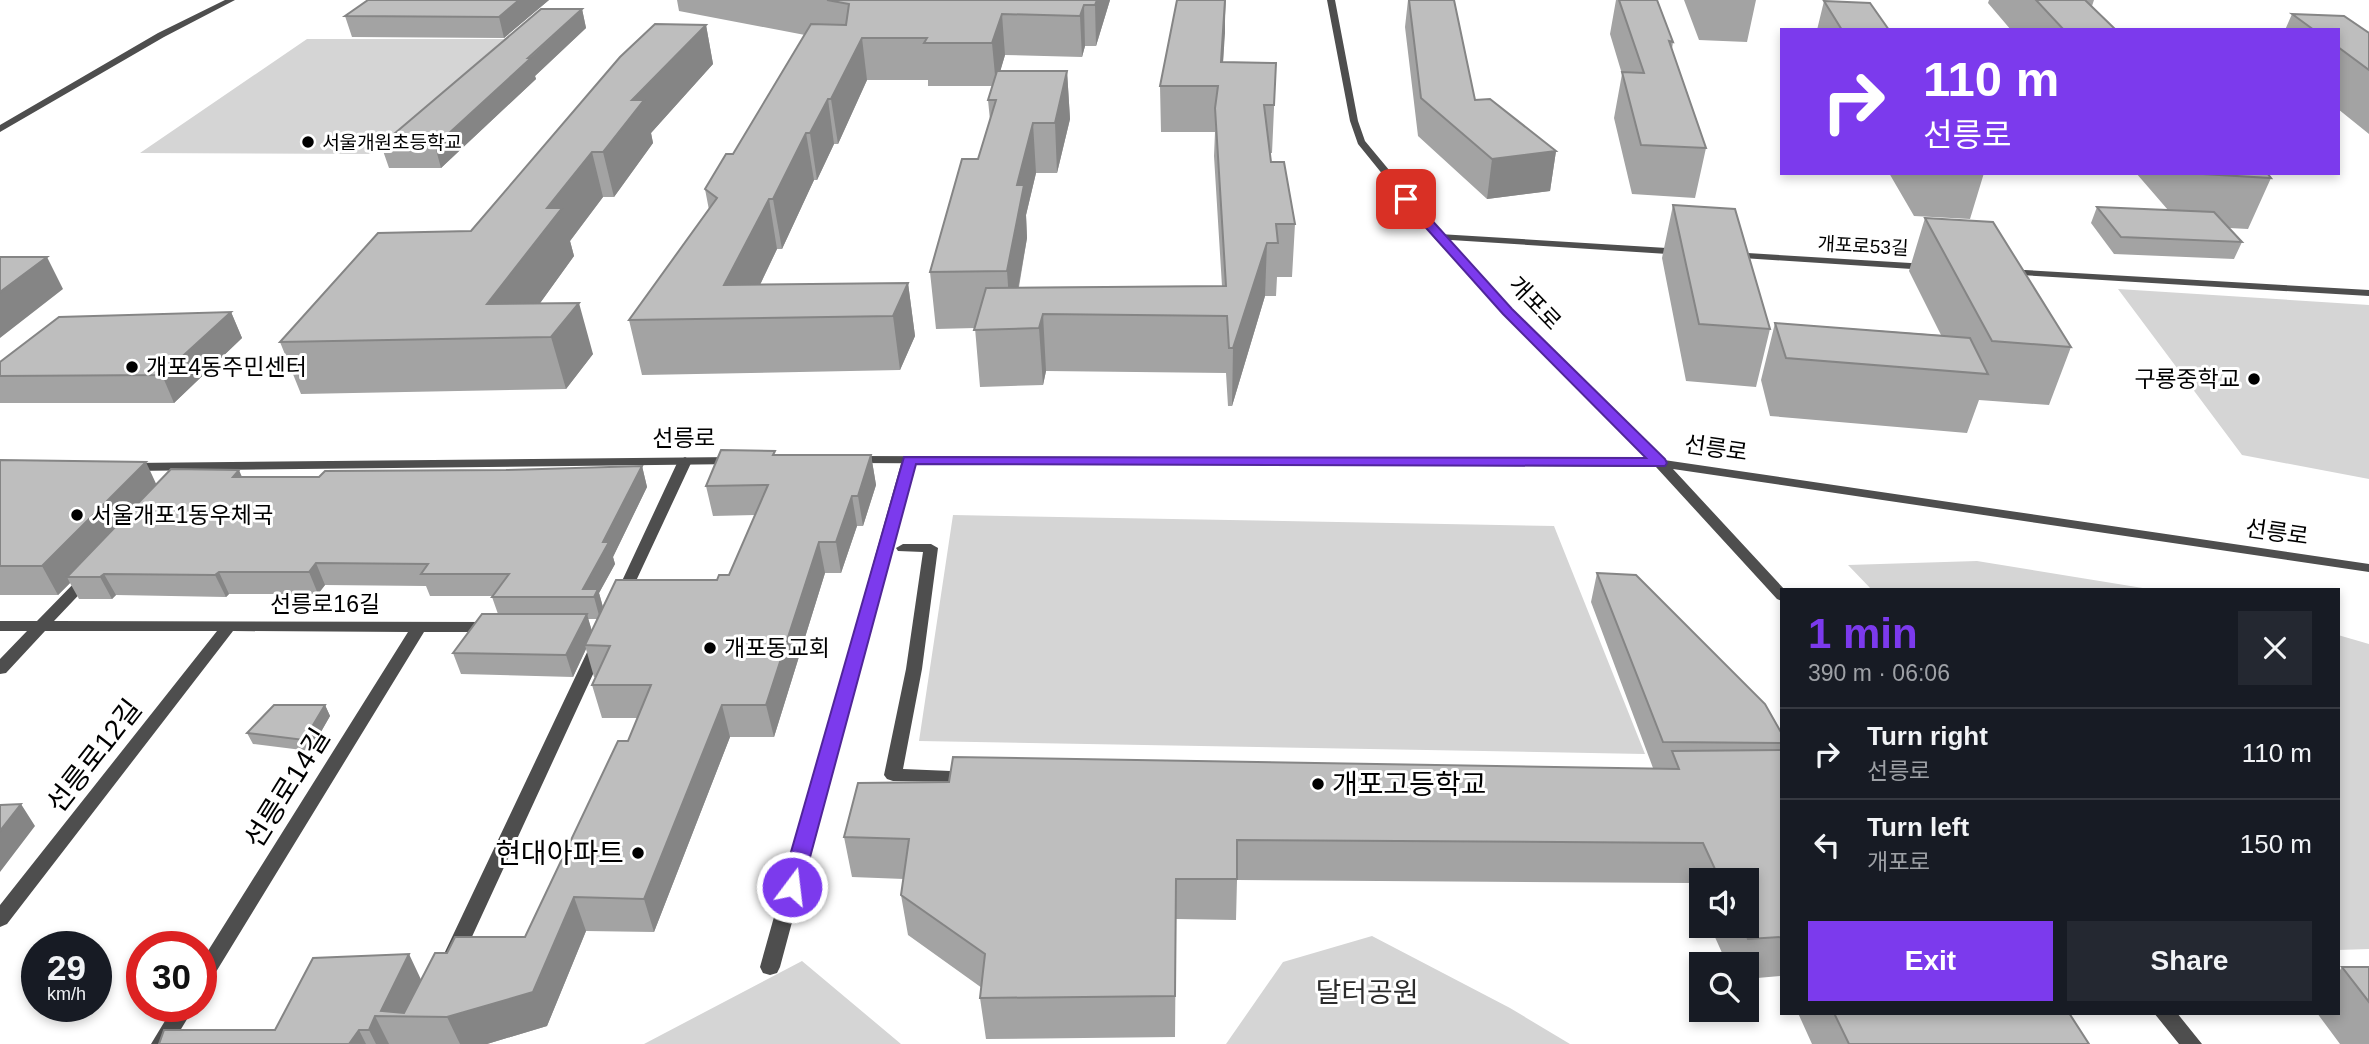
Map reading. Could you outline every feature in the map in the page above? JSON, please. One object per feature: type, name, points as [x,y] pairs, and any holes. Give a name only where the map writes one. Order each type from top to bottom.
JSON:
[{"type":"street","points":[[0,129],[161,35],[231,0]]},
{"type":"street","name":"개포로","points":[[1331,0],[1354,121],[1361,142],[1439,237],[1508,311],[1660,463],[1780,594]]},
{"type":"street","points":[[1439,237],[1692,253]]},
{"type":"street","name":"개포로53길","points":[[1720,255],[1942,268]]},
{"type":"street","points":[[1997,271],[2369,293]]},
{"type":"street","name":"선릉로","points":[[844,460],[1660,463],[2369,568]]},
{"type":"street","points":[[770,967],[909,460]]},
{"type":"street","points":[[447,969],[685,461]]},
{"type":"street","name":"선릉로","points":[[110,467],[751,461]]},
{"type":"street","points":[[174,486],[193,467]]},
{"type":"street","points":[[903,548],[930,548],[914,669],[893,775],[989,776]]},
{"type":"street","points":[[0,669],[98,566]]},
{"type":"street","name":"선릉로16길","points":[[0,626],[500,627]]},
{"type":"street","name":"선릉로12길","points":[[0,919],[229,626]]},
{"type":"street","name":"선릉로14길","points":[[217,953],[419,627]]},
{"type":"street","points":[[2166,1015],[2192,1044]]},
{"type":"street","points":[[161,1044],[175,1022]]},
{"type":"green space","points":[[307,39],[504,39],[373,154],[140,153]]},
{"type":"green space","name":"구룡중학교","points":[[2118,289],[2369,305],[2369,479],[2242,455]]},
{"type":"green space","points":[[953,515],[1554,526],[1645,754],[919,741]]},
{"type":"green space","points":[[1977,561],[2143,588],[1870,588],[1848,565]]},
{"type":"green space","points":[[2340,636],[2369,644],[2369,949],[2340,950]]},
{"type":"green space","name":"달터공원","points":[[1372,936],[1510,1008],[1570,1044],[1226,1044],[1283,962]]},
{"type":"green space","points":[[802,961],[901,1044],[644,1044]]},
{"type":"building","points":[[368,0],[519,0],[499,17],[345,16]]},
{"type":"building","points":[[827,0],[1097,0],[1095,5],[1084,5],[1080,16],[1002,14],[992,43],[924,43],[927,38],[862,38],[831,99],[828,99],[810,133],[806,133],[773,199],[769,199],[724,285],[908,283],[893,316],[629,320],[717,198],[705,189],[726,154],[733,154],[811,24],[846,25],[849,4]]},
{"type":"building","points":[[1177,0],[1225,0],[1221,62],[1276,63],[1274,105],[1264,105],[1271,162],[1284,162],[1295,224],[1276,224],[1278,243],[1267,243],[1233,348],[1229,348],[1227,316],[1043,314],[1039,328],[974,330],[986,288],[1226,286],[1215,108],[1218,86],[1160,86]]},
{"type":"building","points":[[1409,0],[1454,0],[1475,100],[1490,99],[1556,151],[1492,159],[1421,98]]},
{"type":"building","points":[[1619,0],[1657,0],[1706,148],[1641,145],[1622,72],[1644,73]]},
{"type":"building","points":[[2036,0],[2085,0],[2114,28],[2062,28]]},
{"type":"building","points":[[1824,1],[1870,3],[1888,28],[1841,28]]},
{"type":"building","points":[[541,9],[582,9],[435,146],[381,145]]},
{"type":"building","points":[[2292,14],[2344,16],[2369,33],[2369,70],[2340,48],[2340,28],[2311,28]]},
{"type":"building","points":[[655,24],[706,25],[632,100],[644,100],[603,152],[592,152],[547,208],[562,208],[487,304],[579,303],[551,337],[280,342],[378,233],[471,231],[620,57]]},
{"type":"building","points":[[997,71],[1067,71],[1055,123],[1033,123],[1017,185],[1024,185],[1007,271],[930,272],[962,159],[978,159],[996,100],[988,100]]},
{"type":"building","points":[[2220,175],[2269,175],[2271,178]]},
{"type":"building","points":[[1673,205],[1735,209],[1770,329],[1699,324]]},
{"type":"building","points":[[2097,207],[2214,212],[2242,242],[2121,237]]},
{"type":"building","points":[[1925,218],[1993,222],[2071,347],[1992,341]]},
{"type":"building","points":[[0,257],[47,257],[0,292]]},
{"type":"building","points":[[231,312],[162,375],[0,376],[0,362],[59,317]]},
{"type":"building","points":[[1775,323],[1970,338],[1988,374],[1786,358]]},
{"type":"building","points":[[721,450],[775,451],[773,455],[871,455],[858,496],[852,496],[836,542],[819,542],[766,705],[722,705],[644,899],[574,897],[533,992],[447,1017],[375,1016],[369,1030],[359,1030],[349,1044],[159,1044],[164,1030],[275,1030],[313,958],[409,954],[381,1011],[404,1013],[435,953],[447,953],[455,937],[525,937],[618,741],[628,741],[651,685],[592,685],[610,646],[585,645],[616,580],[717,580],[719,575],[729,575],[768,485],[706,486]]},
{"type":"building","points":[[0,460],[146,462],[42,566],[0,566]]},
{"type":"building","points":[[642,466],[603,542],[609,542],[583,589],[598,589],[594,597],[492,597],[509,574],[421,574],[428,564],[316,563],[309,572],[104,574],[100,577],[67,577],[171,469],[239,470],[233,477],[319,477],[325,471]]},
{"type":"building","points":[[1597,573],[1636,575],[1765,704],[1780,730],[1780,743],[1663,742]]},
{"type":"building","points":[[482,614],[587,614],[566,655],[453,653]]},
{"type":"building","points":[[274,705],[325,705],[304,740],[247,733]]},
{"type":"building","points":[[1780,750],[1780,937],[1748,939],[1748,938],[1759,938],[1759,868],[1714,868],[1703,843],[1237,840],[1237,879],[1176,879],[1175,996],[980,998],[985,954],[901,895],[909,839],[844,837],[858,783],[949,782],[953,757],[1679,769],[1672,751]]},
{"type":"building","points":[[21,804],[0,831],[0,805]]},
{"type":"building","points":[[2342,967],[2369,967],[2369,1002]]},
{"type":"building","points":[[1835,1015],[2070,1015],[2089,1044],[1849,1044]]},
{"type":"place","name":"서울개원초등학교","points":[[308,142]]},
{"type":"place","name":"개포4동주민센터","points":[[132,367]]},
{"type":"place","name":"구룡중학교","points":[[2254,379]]},
{"type":"place","name":"서울개포1동우체국","points":[[77,515]]},
{"type":"place","name":"개포동교회","points":[[710,648]]},
{"type":"place","name":"개포고등학교","points":[[1318,784]]},
{"type":"place","name":"현대아파트","points":[[638,853]]},
{"type":"route","points":[[792,887],[909,460],[1660,463],[1508,311],[1406,199]]}]
